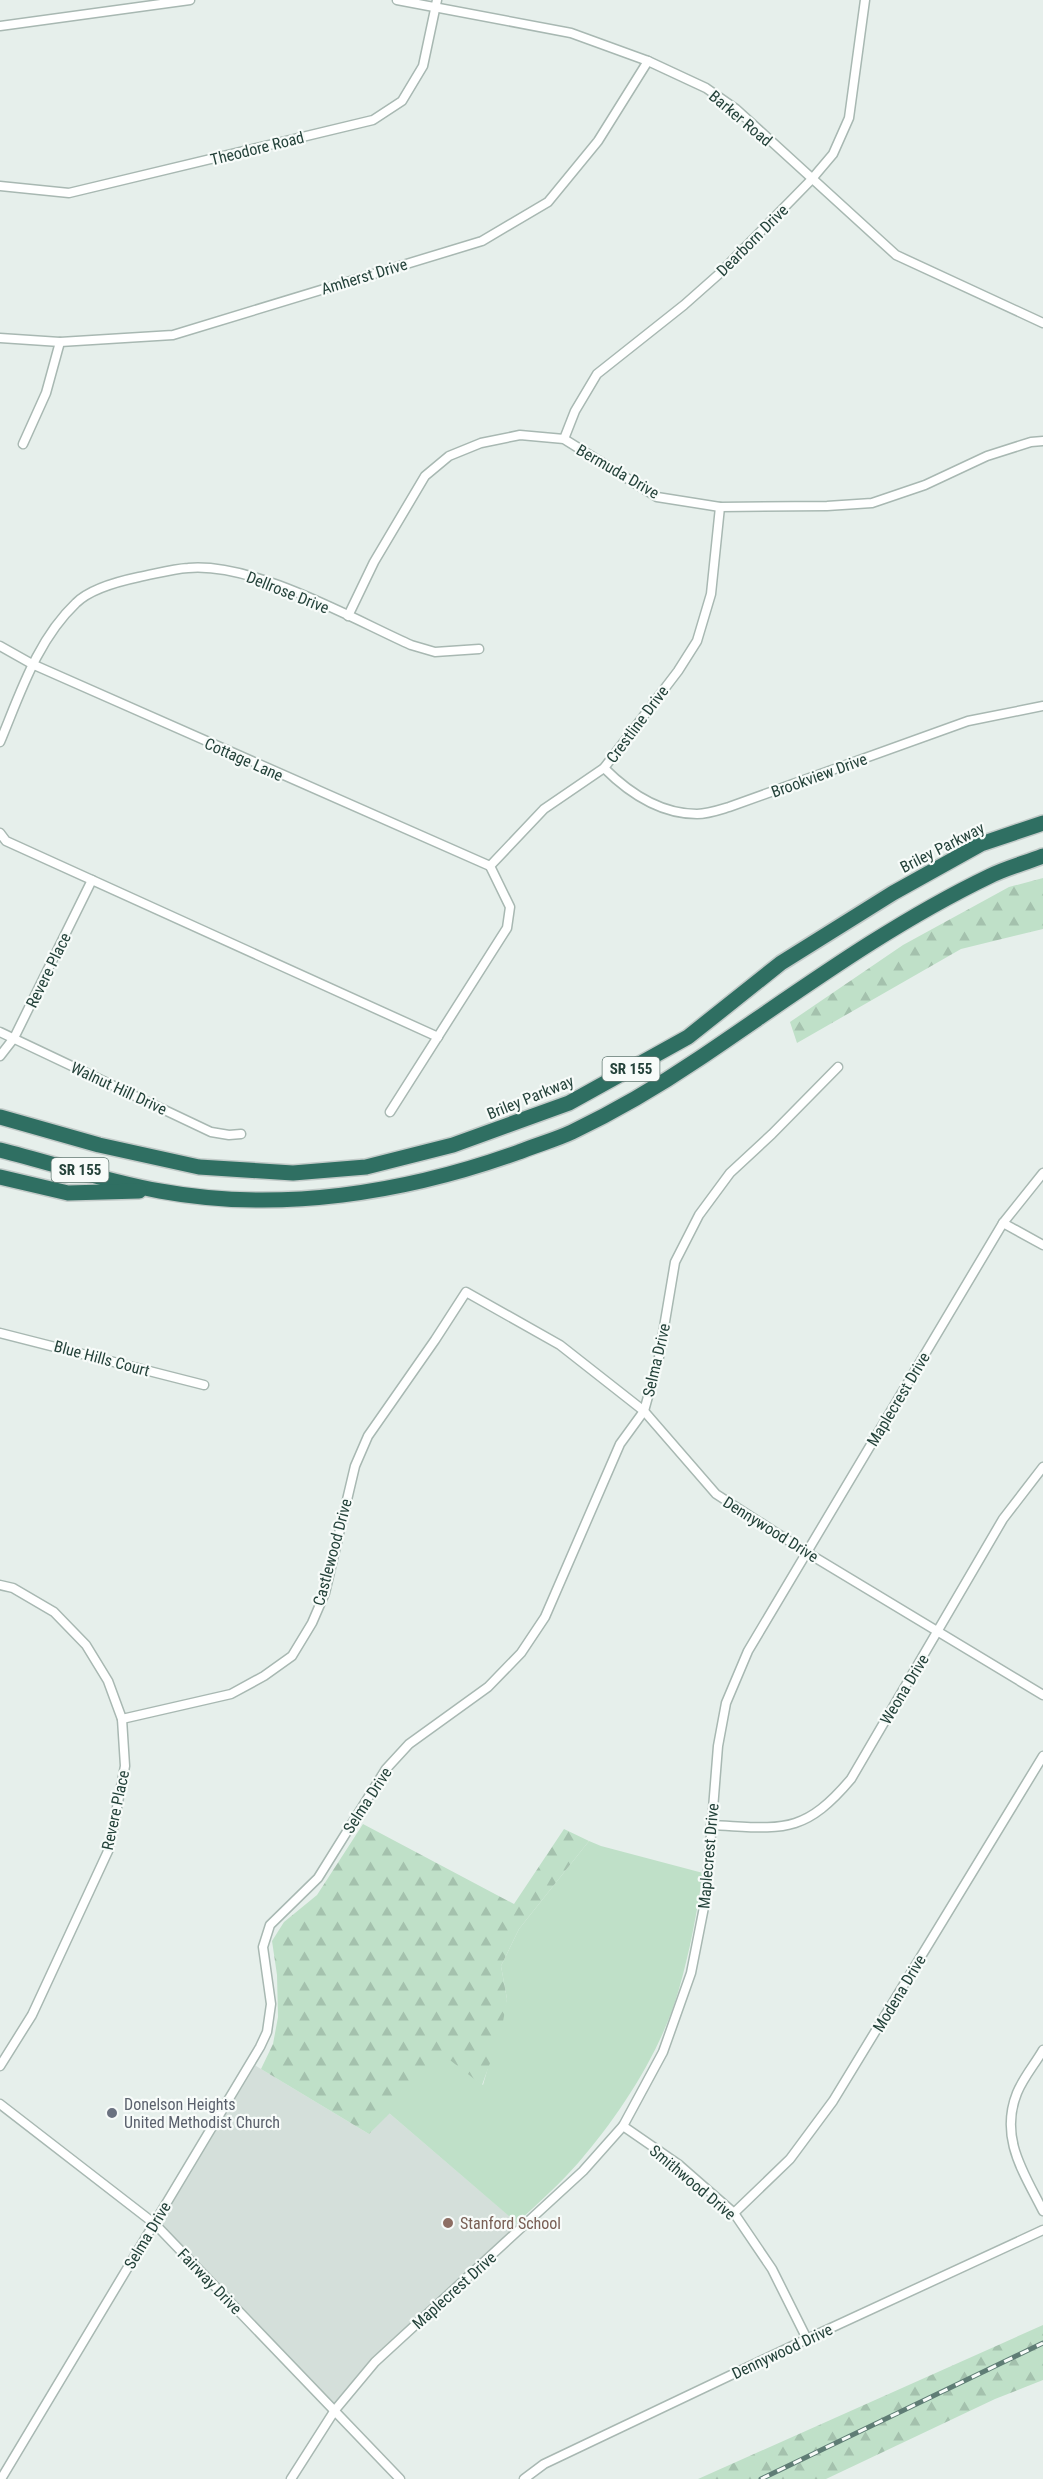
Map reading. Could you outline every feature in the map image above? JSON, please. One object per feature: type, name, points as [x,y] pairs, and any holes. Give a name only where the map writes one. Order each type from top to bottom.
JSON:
[{"type":"highway","name":"Briley Parkway","points":[[0,1117],[99,1145],[199,1167],[293,1173],[366,1167],[453,1145],[569,1103],[688,1037],[781,963],[893,893],[981,843],[1043,823]]},
{"type":"highway","name":"SR 155","points":[[0,1150],[160,1191],[276,1200],[347,1195],[427,1181],[570,1133],[632,1100],[698,1059],[804,985],[902,922],[992,875],[1043,856]]},
{"type":"highway","points":[[0,1106],[55,1133]]},
{"type":"highway","points":[[0,1177],[68,1193],[160,1191]]},
{"type":"street","points":[[0,26],[190,0]]},
{"type":"street","name":"Barker Road","points":[[397,0],[437,3],[571,33],[648,61],[706,88],[736,109],[811,180],[896,255],[1043,323]]},
{"type":"street","name":"Dearborn Drive","points":[[564,439],[575,411],[597,374],[719,274],[811,180],[833,154],[849,118],[865,0]]},
{"type":"street","name":"Theodore Road","points":[[0,186],[69,193],[373,120],[402,101],[423,66],[437,3]]},
{"type":"street","name":"Amherst Drive","points":[[0,338],[60,342],[173,335],[482,241],[548,202],[598,141],[648,61]]},
{"type":"street","points":[[23,444],[46,393],[60,342]]},
{"type":"street","name":"Bermuda Drive","points":[[348,616],[374,562],[425,476],[449,456],[481,443],[520,435],[564,439],[657,497],[720,507],[827,506],[872,503],[930,483],[987,456],[1030,442],[1043,441]]},
{"type":"street","name":"Crestline Drive","points":[[490,866],[544,809],[604,768],[634,731],[697,641],[711,594],[720,507]]},
{"type":"street","name":"Dellrose Drive","points":[[0,742],[32,664],[60,621],[78,600],[117,581],[189,567],[230,570],[269,581],[411,645],[435,652],[479,649]]},
{"type":"street","name":"Cottage Lane","points":[[0,646],[32,664],[490,866]]},
{"type":"street","name":"Brookview Drive","points":[[604,768],[622,786],[646,801],[670,812],[700,814],[729,807],[968,721],[1043,706]]},
{"type":"street","points":[[0,833],[6,841],[438,1037]]},
{"type":"street","points":[[390,1112],[507,928],[510,907],[490,866]]},
{"type":"street","name":"Revere Place","points":[[0,1056],[14,1038],[93,880]]},
{"type":"street","name":"Walnut Hill Drive","points":[[0,1032],[211,1132],[241,1134]]},
{"type":"street","name":"Selma Drive","points":[[1,2479],[260,2048],[267,2032],[271,2004],[263,1947],[270,1925],[318,1878],[386,1768],[409,1744],[488,1686],[521,1653],[545,1617],[620,1444],[644,1411],[658,1357],[675,1262],[699,1215],[730,1173],[838,1067]]},
{"type":"street","name":"Maplecrest Drive","points":[[291,2479],[335,2410],[375,2362],[583,2171],[623,2126],[663,2052],[691,1973],[706,1898],[718,1746],[726,1703],[748,1651],[1003,1223],[1043,1173]]},
{"type":"street","points":[[1003,1223],[1043,1245]]},
{"type":"street","name":"Dennywood Drive","points":[[466,1292],[560,1345],[644,1411],[716,1494],[806,1552],[1043,1695]]},
{"type":"street","name":"Castlewood Drive","points":[[122,1719],[231,1694],[264,1677],[292,1656],[312,1623],[325,1593],[355,1466],[368,1436],[466,1292]]},
{"type":"street","name":"Blue Hills Court","points":[[0,1333],[204,1385]]},
{"type":"street","name":"Weona Drive","points":[[711,1826],[782,1828],[806,1820],[833,1800],[851,1779],[1003,1519],[1043,1467]]},
{"type":"street","name":"Revere Place","points":[[0,1585],[13,1588],[54,1612],[86,1645],[108,1681],[122,1719],[125,1766],[109,1850],[32,2015],[0,2066]]},
{"type":"street","name":"Modena Drive","points":[[734,2213],[790,2159],[833,2101],[1043,1756]]},
{"type":"street","points":[[1043,2050],[1017,2093],[1011,2122],[1014,2154],[1043,2211]]},
{"type":"street","name":"Fairway Drive","points":[[0,2104],[155,2224],[400,2479]]},
{"type":"street","name":"Smithwood Drive","points":[[623,2126],[678,2164],[734,2213],[772,2268],[807,2339]]},
{"type":"street","name":"Dennywood Drive","points":[[524,2479],[544,2464],[1043,2229]]},
{"type":"shaded area","points":[[251,2063],[369,2134],[389,2113],[522,2227],[375,2362],[335,2410],[155,2224]]},
{"type":"green space","points":[[1043,878],[1043,929],[961,949],[797,1043],[790,1022],[903,945],[1009,887]]},
{"type":"green space","points":[[363,1824],[514,1904],[564,1829],[589,1841],[519,1929],[501,1966],[507,1999],[501,2033],[482,2085],[446,2057],[369,2134],[261,2069],[273,2044],[278,2017],[277,1975],[272,1941],[284,1922],[317,1895]]},
{"type":"green space","points":[[589,1841],[703,1873],[696,1917],[679,1989],[651,2059],[595,2143],[557,2186],[517,2223],[389,2113],[446,2056],[483,2085],[507,1999],[501,1966],[519,1929]]},
{"type":"green space","points":[[1043,2325],[1043,2380],[995,2399],[826,2479],[698,2479]]},
{"type":"railway","points":[[761,2479],[1043,2343]]},
{"type":"place","name":"Donelson Heights United Methodist Church","points":[[112,2113]]},
{"type":"place","name":"Stanford School","points":[[448,2223]]}]
